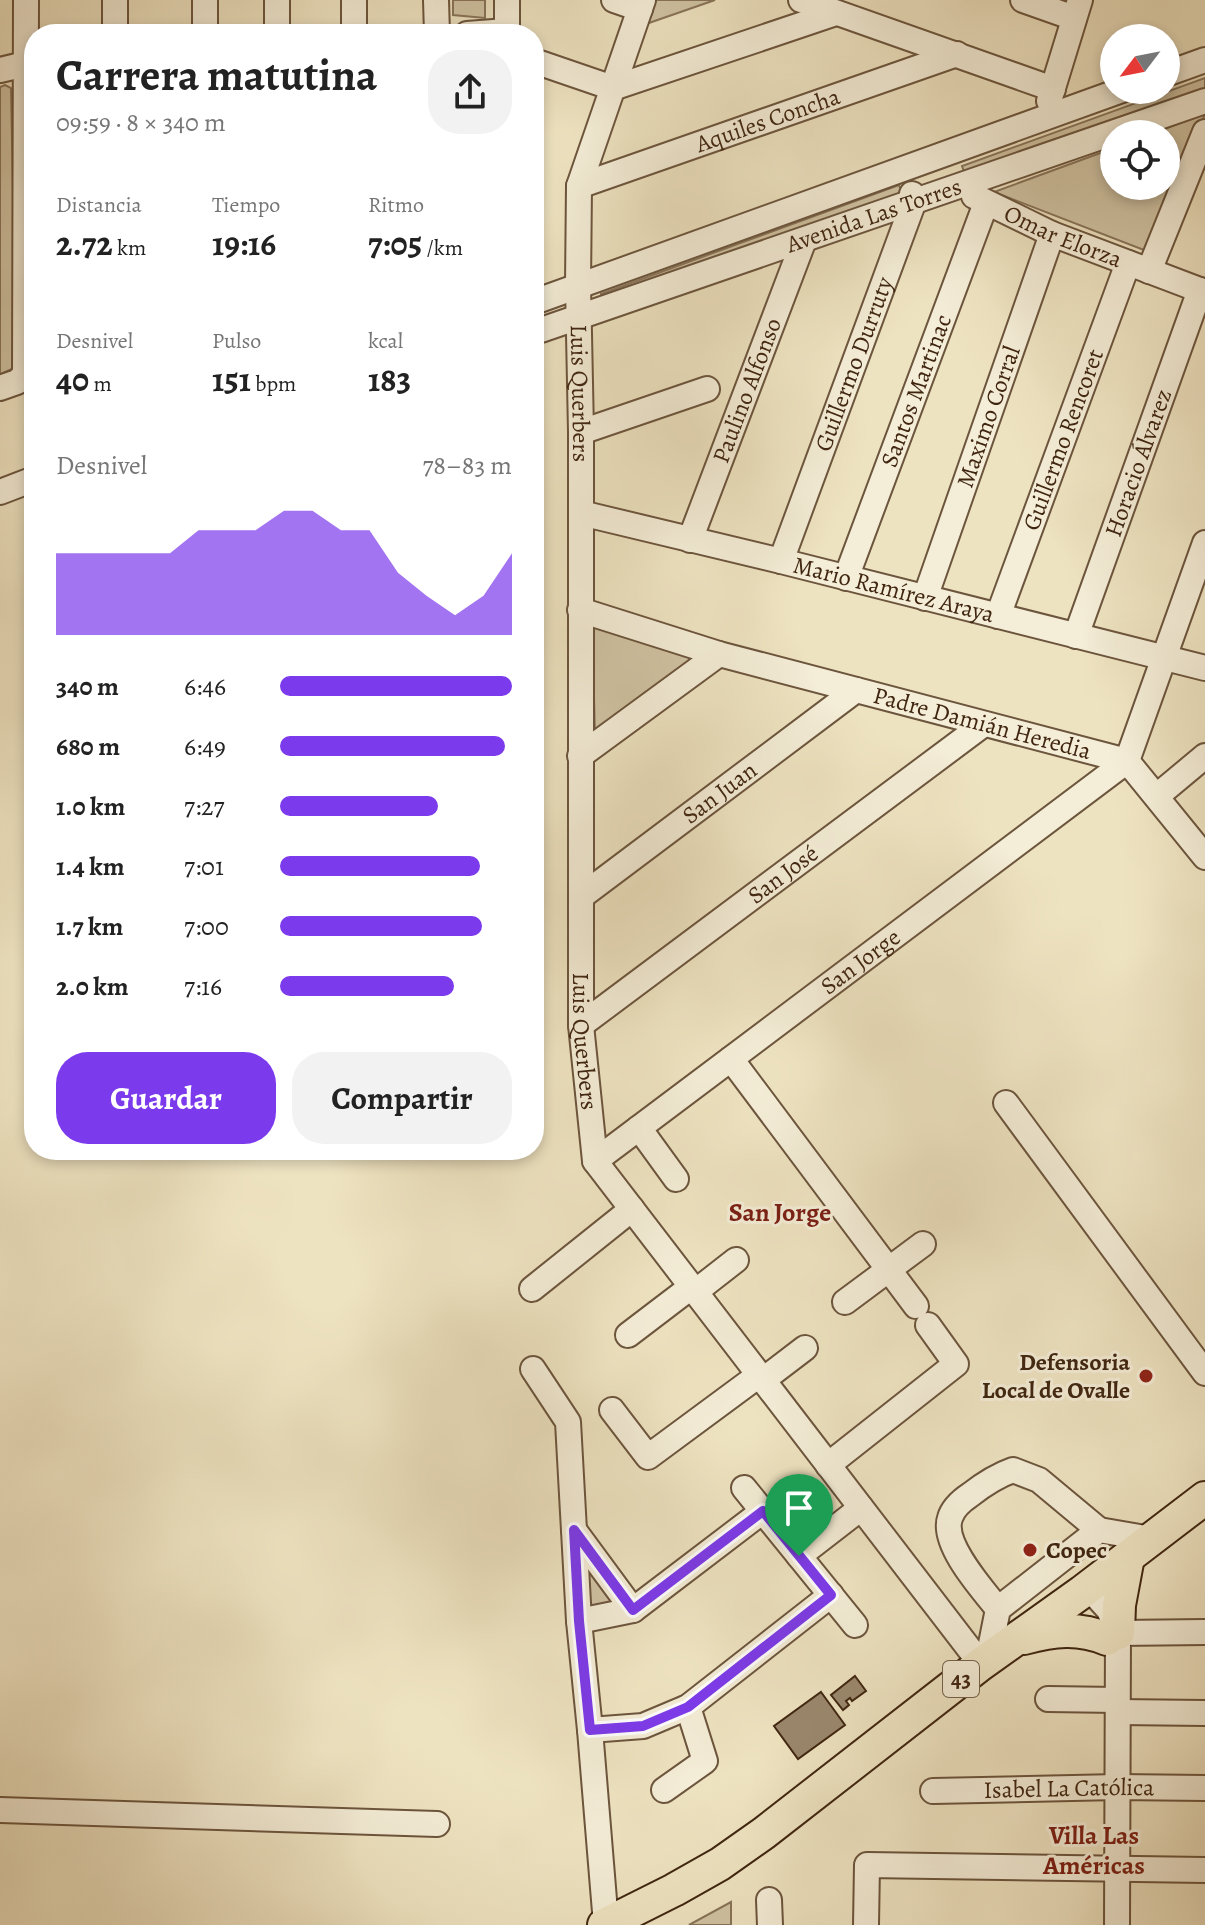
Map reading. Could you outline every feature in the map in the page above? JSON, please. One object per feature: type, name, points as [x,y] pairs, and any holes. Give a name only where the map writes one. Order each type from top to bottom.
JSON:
[{"type":"main road","name":"43","points":[[637,1925],[669,1905],[994,1655],[1205,1498]]},
{"type":"main road","points":[[994,1655],[1059,1630],[1085,1632],[1114,1640],[1119,1605],[1139,1548]]},
{"type":"main road","name":"43","points":[[605,1924],[720,1864]]},
{"type":"street","points":[[26,0],[28,24]]},
{"type":"street","points":[[115,0],[115,24]]},
{"type":"street","points":[[205,0],[205,24]]},
{"type":"street","points":[[277,0],[277,24]]},
{"type":"street","points":[[354,0],[354,24]]},
{"type":"street","points":[[436,0],[437,24]]},
{"type":"street","points":[[507,0],[507,24]]},
{"type":"street","points":[[614,0],[641,4]]},
{"type":"street","points":[[801,0],[1053,89]]},
{"type":"street","points":[[1023,0],[1077,9],[1043,118]]},
{"type":"street","name":"Luis Querbers","points":[[595,1161],[581,1025],[579,186],[641,4]]},
{"type":"street","points":[[544,64],[613,88],[836,13]]},
{"type":"street","name":"Aquiles Concha","points":[[579,186],[957,54]]},
{"type":"street","points":[[1180,69],[1205,60]]},
{"type":"street","points":[[0,70],[24,64]]},
{"type":"street","name":"Avenida Las Torres","points":[[544,298],[1100,98]]},
{"type":"street","name":"Avenida Las Torres","points":[[544,329],[1205,101]]},
{"type":"street","name":"Guillermo Rencoret","points":[[998,616],[1138,267],[1205,132]]},
{"type":"street","points":[[945,154],[957,187]]},
{"type":"street","points":[[904,169],[914,201]]},
{"type":"street","name":"Omar Elorza","points":[[957,187],[1052,234],[1202,291]]},
{"type":"street","name":"Guillermo Durruty","points":[[781,561],[914,201]]},
{"type":"street","name":"Santos Martinac","points":[[846,578],[986,203]]},
{"type":"street","name":"Maximo Corral","points":[[925,598],[1052,234]]},
{"type":"street","name":"Paulino Alfonso","points":[[690,540],[804,240]]},
{"type":"street","name":"Horacio Álvarez","points":[[1076,636],[1202,291]]},
{"type":"street","points":[[0,388],[24,376]]},
{"type":"street","points":[[581,432],[707,389]]},
{"type":"street","points":[[0,492],[24,483]]},
{"type":"street","name":"Mario Ramírez Araya","points":[[581,513],[1205,668]]},
{"type":"street","points":[[1205,543],[1127,761],[1205,857]]},
{"type":"street","name":"Padre Damián Heredia","points":[[580,610],[719,654],[1127,761]]},
{"type":"street","points":[[580,756],[719,654]]},
{"type":"street","name":"San Juan","points":[[582,896],[856,690]]},
{"type":"street","name":"San José","points":[[581,1025],[984,724]]},
{"type":"street","points":[[1157,796],[1205,756]]},
{"type":"street","name":"San Jorge","points":[[595,1161],[1127,761]]},
{"type":"street","points":[[731,1059],[956,1364],[828,1465]]},
{"type":"street","points":[[1006,1103],[1205,1373]]},
{"type":"street","points":[[639,1128],[676,1179]]},
{"type":"street","points":[[595,1161],[861,1508],[994,1655]]},
{"type":"street","points":[[532,1289],[632,1209]]},
{"type":"street","points":[[845,1302],[923,1244]]},
{"type":"street","points":[[628,1335],[736,1260]]},
{"type":"street","points":[[612,1410],[648,1457],[805,1348]]},
{"type":"street","points":[[533,1369],[568,1422],[579,1621],[605,1924]]},
{"type":"street","points":[[994,1655],[998,1609],[963,1564],[951,1540],[949,1519],[959,1502],[993,1478],[1013,1470],[1039,1480],[1099,1530],[1139,1548]]},
{"type":"street","points":[[744,1488],[855,1625]]},
{"type":"street","points":[[799,1556],[861,1508]]},
{"type":"street","points":[[579,1621],[633,1610],[763,1511]]},
{"type":"street","points":[[574,1530],[633,1610]]},
{"type":"street","points":[[998,1609],[1099,1530]]},
{"type":"street","points":[[1085,1590],[1109,1610],[1114,1640],[1118,1706],[1117,1925]]},
{"type":"street","points":[[590,1730],[643,1726],[688,1707],[831,1595]]},
{"type":"street","points":[[1114,1640],[1205,1632]]},
{"type":"street","points":[[1048,1699],[1205,1713]]},
{"type":"street","points":[[664,1790],[705,1761],[688,1707]]},
{"type":"street","name":"Isabel La Católica","points":[[933,1791],[1205,1788]]},
{"type":"street","points":[[0,1810],[437,1824]]},
{"type":"street","points":[[866,1925],[867,1865],[1205,1870]]},
{"type":"street","points":[[769,1900],[770,1925]]},
{"type":"shaded area","points":[[453,0],[485,0],[485,18],[453,15]]},
{"type":"shaded area","points":[[656,0],[715,0],[646,24]]},
{"type":"shaded area","points":[[1205,78],[1205,91],[1180,100],[1180,87]]},
{"type":"shaded area","points":[[5,85],[11,88],[16,351],[12,369],[0,374],[0,87]]},
{"type":"shaded area","points":[[1133,104],[1167,104],[1121,120],[1100,120],[1100,127],[965,174],[962,166]]},
{"type":"shaded area","points":[[1205,114],[1180,176],[1180,123]]},
{"type":"shaded area","points":[[1100,153],[1100,200],[1170,200],[1149,252],[994,192]]},
{"type":"shaded area","points":[[899,185],[903,196],[601,305],[601,294]]},
{"type":"shaded area","points":[[592,622],[702,656],[595,736]]},
{"type":"shaded area","points":[[581,1549],[621,1603],[585,1610]]},
{"type":"shaded area","points":[[731,1902],[731,1925],[689,1925]]},
{"type":"building","points":[[855,1676],[866,1691],[852,1701],[850,1698],[846,1701],[849,1705],[843,1710],[831,1695]]},
{"type":"building","points":[[821,1692],[845,1725],[798,1759],[774,1726]]},
{"type":"place","name":"Defensoria Local de Ovalle","points":[[1146,1376]]},
{"type":"place","name":"Copec","points":[[1030,1550]]},
{"type":"district","name":"San Jorge","points":[[780,1212]]},
{"type":"district","name":"Villa Las Américas","points":[[1094,1850]]},
{"type":"route","points":[[763,1511],[799,1556],[831,1595],[688,1707],[643,1726],[590,1730],[574,1530],[633,1610],[763,1511]]}]
